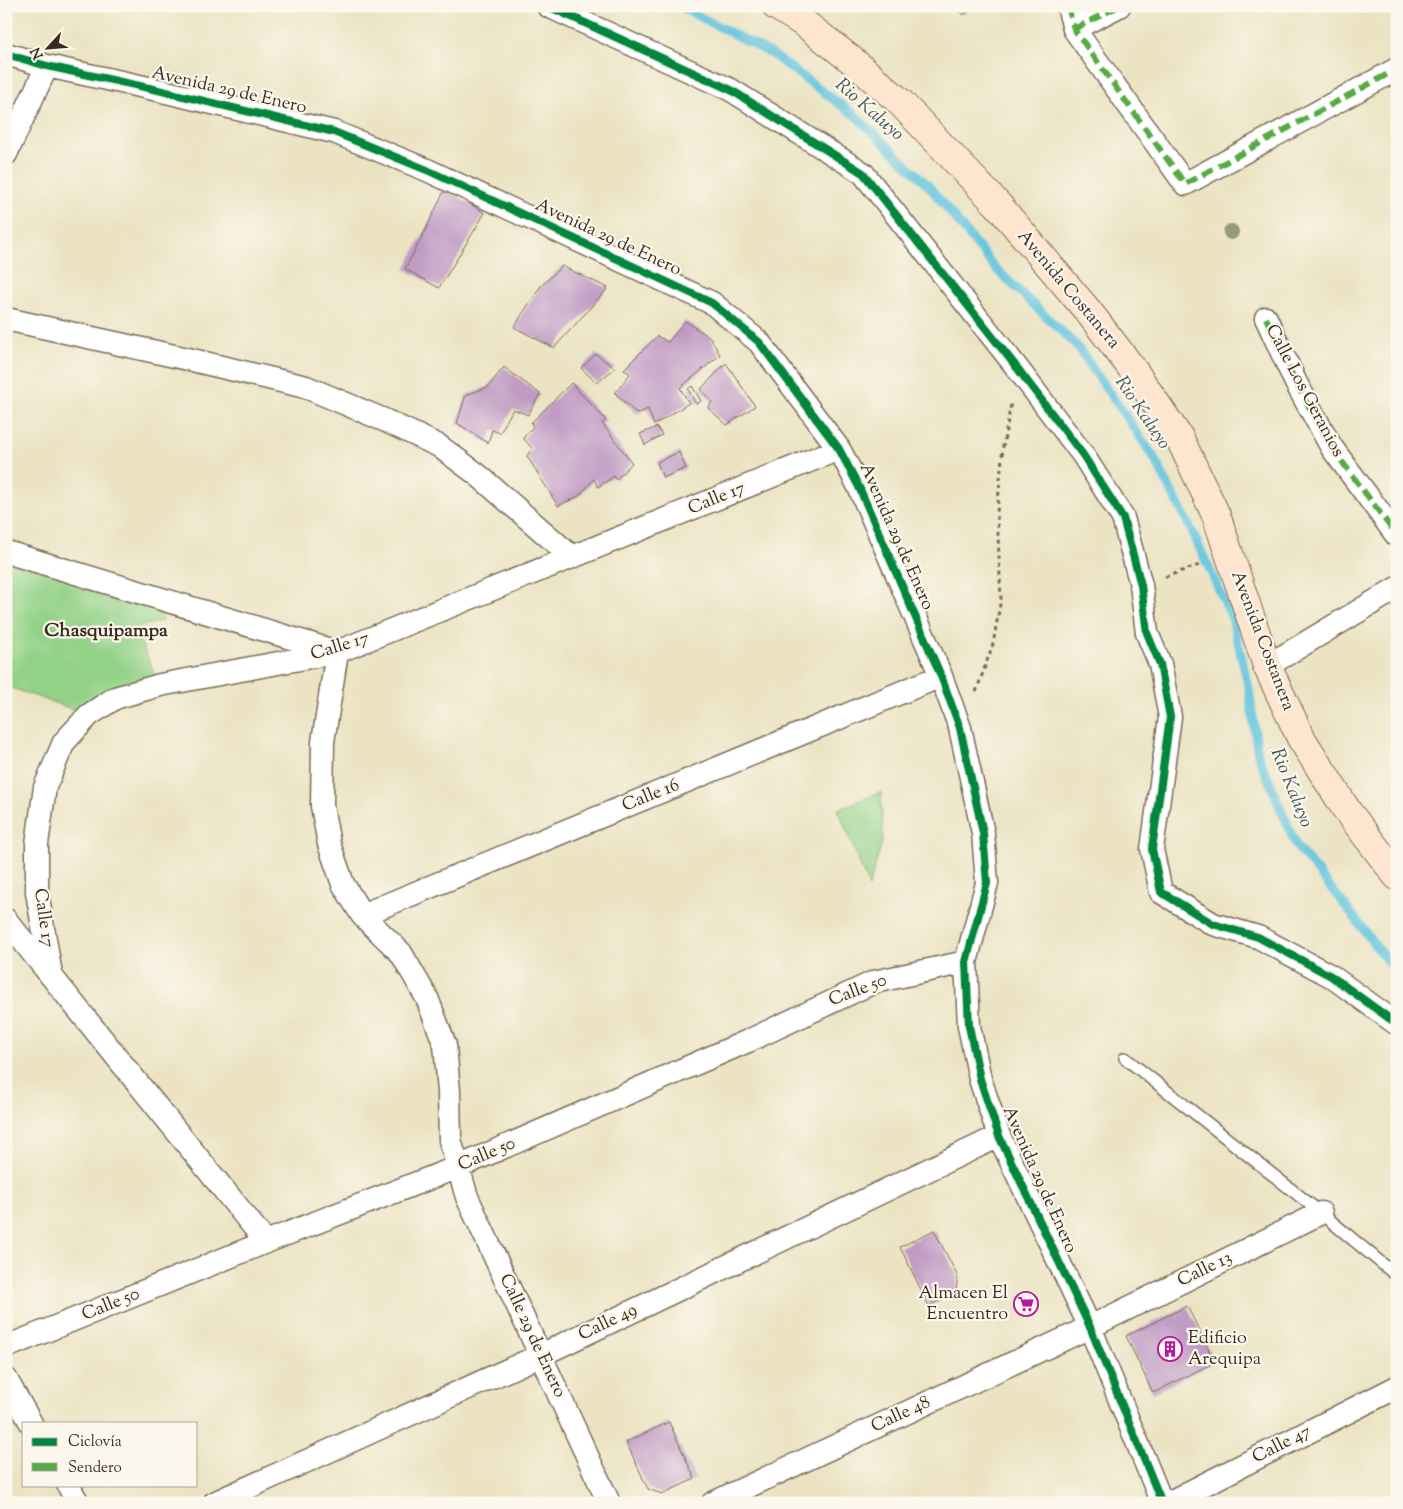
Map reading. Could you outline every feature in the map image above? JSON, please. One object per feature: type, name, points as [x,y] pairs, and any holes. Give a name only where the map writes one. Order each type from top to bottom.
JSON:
[{"type":"main road","name":"Avenida Costanera","points":[[776,6],[804,23],[854,62],[900,102],[998,205],[1088,312],[1134,371],[1180,439],[1216,515],[1267,666],[1300,738],[1348,812],[1397,876]]},
{"type":"street","points":[[548,6],[732,90],[863,173],[1018,368],[1083,456],[1123,518],[1141,585],[1147,633],[1160,664],[1170,717],[1152,849],[1162,892],[1212,924],[1258,937],[1331,976],[1397,1024]]},
{"type":"street","points":[[1068,6],[1074,29],[1185,184],[1397,69]]},
{"type":"street","points":[[1074,29],[1119,6]]},
{"type":"street","name":"Avenida 29 de Enero","points":[[6,54],[47,66],[334,132],[427,170],[712,303],[759,342],[839,450],[859,487],[941,676],[960,728],[983,833],[987,883],[966,962],[969,1026],[980,1079],[999,1136],[1090,1327],[1162,1503]]},
{"type":"street","points":[[6,154],[47,66]]},
{"type":"street","name":"Calle Los Geranios","points":[[1266,318],[1296,382],[1332,448],[1397,536]]},
{"type":"street","points":[[6,319],[306,387],[375,416],[439,446],[478,475],[572,558]]},
{"type":"street","name":"Calle 17","points":[[51,974],[37,892],[37,844],[45,787],[64,742],[89,715],[115,698],[160,686],[337,652],[839,450]]},
{"type":"street","points":[[6,552],[337,652]]},
{"type":"street","points":[[1267,666],[1397,588]]},
{"type":"street","name":"Calle 29 de Enero","points":[[337,652],[323,742],[322,806],[329,844],[343,884],[362,915],[400,953],[427,998],[445,1045],[450,1092],[450,1140],[467,1197],[609,1503]]},
{"type":"street","name":"Calle 16","points":[[362,915],[941,676]]},
{"type":"street","points":[[6,920],[266,1242]]},
{"type":"street","name":"Calle 50","points":[[6,1347],[458,1167],[748,1041],[874,982],[966,962]]},
{"type":"street","name":"Calle 49","points":[[214,1503],[541,1355],[999,1136]]},
{"type":"street","name":"Calle 13","points":[[1090,1327],[1321,1213]]},
{"type":"street","name":"Calle 48","points":[[713,1503],[1090,1327]]},
{"type":"street","points":[[6,1379],[30,1422]]},
{"type":"street","name":"Calle 47","points":[[1168,1503],[1397,1387]]},
{"type":"street","points":[[69,1486],[78,1503]]},
{"type":"lane","points":[[1125,1058],[1321,1213],[1397,1276]]},
{"type":"path","points":[[960,728],[993,644],[1001,599],[997,514],[1003,446],[1018,368]]},
{"type":"green space","points":[[6,560],[162,603],[162,621],[134,628],[160,685],[89,715],[6,686]]},
{"type":"green space","points":[[881,792],[883,839],[869,887],[838,809]]},
{"type":"building","points":[[954,6],[972,6],[964,15]]},
{"type":"building","points":[[445,189],[485,213],[439,288],[405,269]]},
{"type":"building","points":[[562,266],[608,288],[554,348],[514,327],[540,287]]},
{"type":"building","points":[[685,321],[710,337],[720,355],[680,388],[689,403],[654,425],[648,409],[637,414],[615,393],[630,374],[624,369],[657,336],[668,342]]},
{"type":"building","points":[[596,354],[615,368],[597,383],[581,368]]},
{"type":"building","points":[[726,363],[755,406],[727,425],[708,408],[712,402],[701,389]]},
{"type":"building","points":[[504,367],[540,394],[528,415],[513,409],[500,433],[492,430],[488,443],[457,423],[466,395],[488,387]]},
{"type":"building","points":[[571,383],[606,420],[602,423],[632,463],[616,480],[614,476],[598,487],[594,479],[579,496],[558,506],[527,456],[532,448],[523,438],[533,427],[531,423]]},
{"type":"building","points":[[692,386],[701,401],[696,404],[688,389]]},
{"type":"building","points":[[657,427],[662,435],[645,445],[640,434]]},
{"type":"building","points":[[679,452],[686,468],[663,478],[657,462]]},
{"type":"building","points":[[934,1230],[957,1275],[957,1283],[956,1290],[951,1295],[929,1306],[900,1247]]},
{"type":"building","name":"Edificio Arequipa","points":[[1187,1306],[1215,1362],[1153,1393],[1126,1336]]},
{"type":"building","points":[[669,1422],[695,1479],[662,1494],[648,1489],[626,1442]]},
{"type":"waterway","name":"Rio Kaluyo","points":[[679,6],[770,53],[855,115],[928,185],[995,268],[1077,346],[1153,456],[1191,529],[1232,618],[1249,688],[1258,755],[1297,847],[1348,909],[1390,965],[1397,970]]},
{"type":"marked path","points":[[1068,6],[1074,29],[1185,184],[1397,69]]},
{"type":"marked path","points":[[1074,29],[1119,6]]},
{"type":"marked path","points":[[1266,318],[1296,383],[1332,448],[1397,536]]},
{"type":"cycle path","points":[[548,6],[731,90],[863,173],[1018,369],[1083,455],[1123,518],[1141,585],[1147,633],[1160,664],[1170,717],[1152,849],[1161,892],[1213,924],[1258,937],[1331,976],[1397,1024]]},
{"type":"cycle path","points":[[6,54],[47,66],[334,132],[427,170],[712,303],[759,342],[839,449],[859,487],[941,676],[960,728],[983,833],[987,883],[966,962],[969,1026],[980,1079],[999,1136],[1090,1327],[1162,1503]]},
{"type":"place","name":"Almacen El Encuentro","points":[[1026,1304]]},
{"type":"place","name":"Edificio Arequipa","points":[[1170,1349]]},
{"type":"district","name":"Chasquipampa","points":[[106,631]]}]
